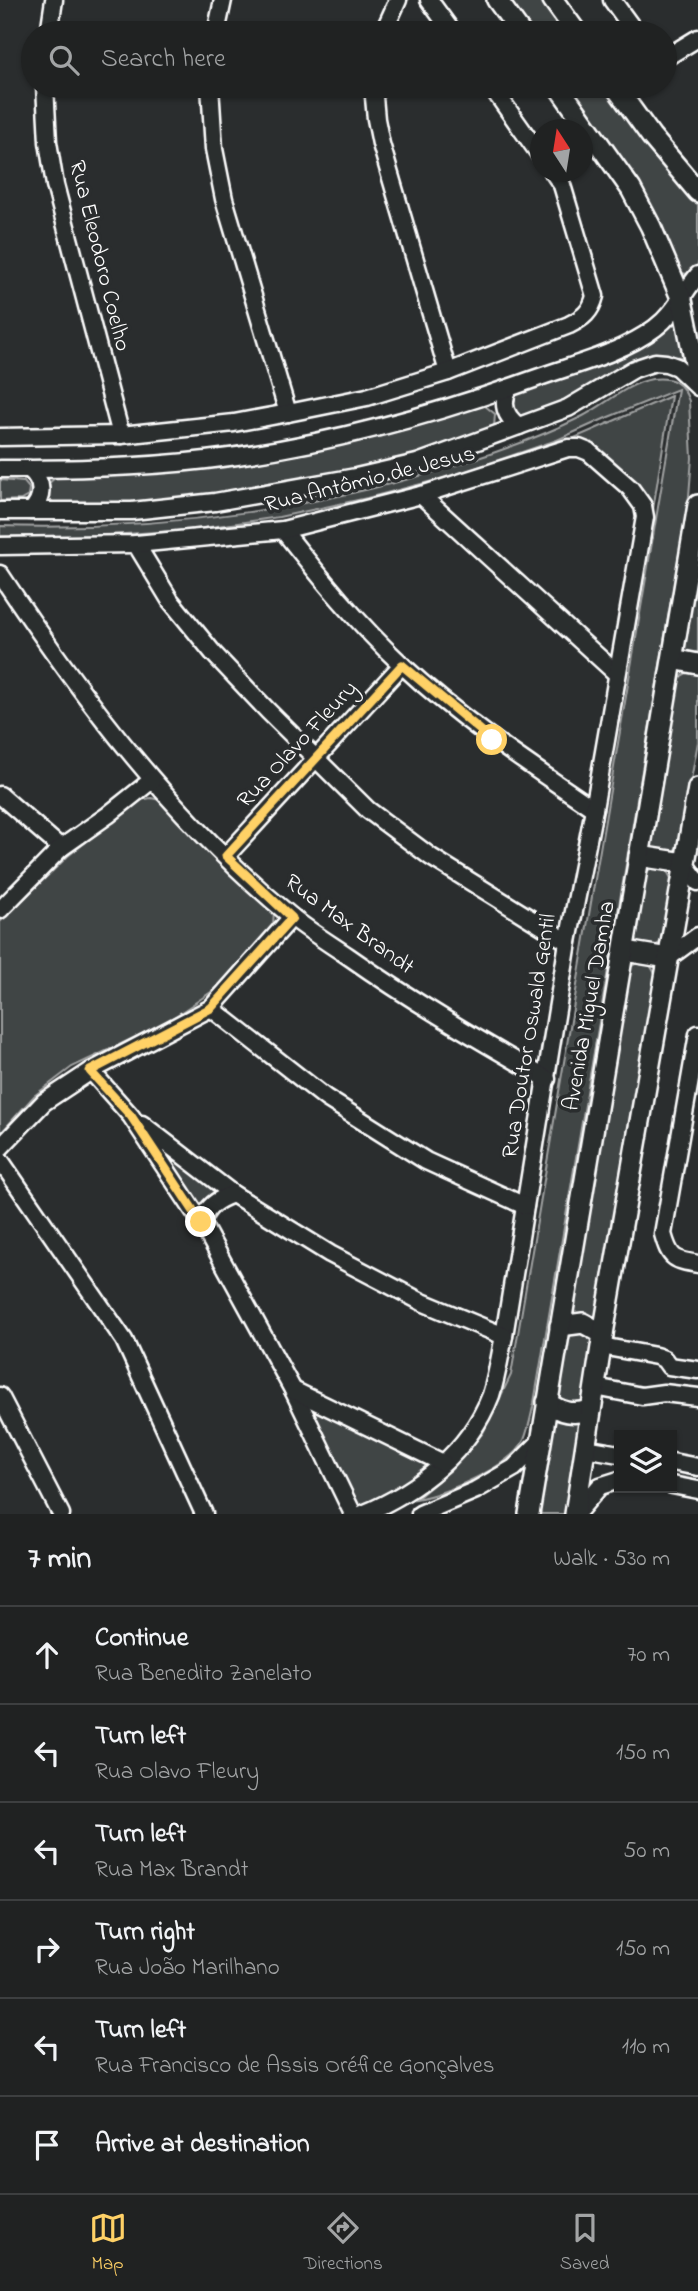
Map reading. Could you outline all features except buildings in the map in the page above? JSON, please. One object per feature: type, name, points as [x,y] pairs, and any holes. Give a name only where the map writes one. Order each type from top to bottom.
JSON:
[{"type":"main road","points":[[497,0],[512,21]]},
{"type":"main road","points":[[553,0],[568,21]]},
{"type":"main road","points":[[566,98],[631,190],[651,227],[682,300],[698,378]]},
{"type":"main road","points":[[624,98],[651,136],[698,192]]},
{"type":"main road","name":"Avenida Miguel Damha","points":[[529,1514],[698,505]]},
{"type":"main road","points":[[673,659],[698,664]]},
{"type":"main road","points":[[576,1514],[602,1340],[698,788]]},
{"type":"main road","points":[[639,856],[684,863]]},
{"type":"main road","points":[[625,951],[668,958]]},
{"type":"main road","points":[[560,1326],[583,1323],[602,1340]]},
{"type":"main road","points":[[547,1402],[567,1413],[591,1410]]},
{"type":"street","points":[[51,21],[54,0]]},
{"type":"street","points":[[219,21],[223,0]]},
{"type":"street","points":[[388,21],[398,0]]},
{"type":"street","points":[[429,0],[444,21]]},
{"type":"street","points":[[612,0],[627,21]]},
{"type":"street","points":[[677,51],[698,38]]},
{"type":"street","name":"Rua Eleodoro Coelho","points":[[46,98],[48,142],[55,185],[121,435]]},
{"type":"street","points":[[211,98],[214,149],[224,199],[288,413]]},
{"type":"street","points":[[374,98],[381,144],[448,372]]},
{"type":"street","points":[[500,98],[530,140]]},
{"type":"street","points":[[0,437],[121,435],[234,423],[288,413],[367,397],[448,372],[569,325],[589,312],[594,289],[560,182]]},
{"type":"street","points":[[0,469],[128,467],[206,460],[275,450],[399,423],[601,357],[636,340],[670,316],[698,275]]},
{"type":"street","points":[[0,511],[132,511],[215,502],[285,491],[417,463],[568,408],[634,369],[655,362],[677,367],[698,387]]},
{"type":"street","points":[[509,388],[505,397],[505,408],[510,419],[519,426]]},
{"type":"street","points":[[487,395],[500,412],[502,423],[499,434]]},
{"type":"street","name":"Rua Antômio de Jesus","points":[[0,546],[136,544],[283,530],[421,495],[568,448],[579,448],[594,456],[630,488],[643,506]]},
{"type":"street","points":[[29,469],[38,478],[41,490],[31,511]]},
{"type":"street","points":[[421,495],[617,674]]},
{"type":"street","name":"Rua Doutor Oswald Gentil","points":[[363,1514],[391,1502],[443,1464],[470,1437],[491,1394],[504,1336],[568,942],[645,517],[643,506]]},
{"type":"street","points":[[283,530],[340,602],[402,665],[492,740],[594,809]]},
{"type":"street","points":[[136,544],[170,600],[214,653],[368,810],[431,858],[568,942]]},
{"type":"street","name":"Rua Max Brandt","points":[[0,574],[57,659],[152,780],[226,856],[292,918],[385,982],[547,1079]]},
{"type":"street","name":"Rua Olavo Fleury","points":[[226,856],[402,665]]},
{"type":"street","points":[[0,910],[61,848],[152,780]]},
{"type":"street","points":[[0,795],[61,848]]},
{"type":"street","points":[[684,863],[698,882]]},
{"type":"street","points":[[0,1148],[44,1101],[90,1071],[211,1008],[292,918]]},
{"type":"street","points":[[668,958],[698,936]]},
{"type":"street","points":[[211,1008],[326,1098],[426,1161],[525,1206]]},
{"type":"street","points":[[698,1034],[663,1234],[670,1255],[678,1261],[698,1264]]},
{"type":"street","points":[[90,1071],[131,1116],[201,1222],[293,1390],[353,1514]]},
{"type":"street","points":[[131,1116],[233,1194],[330,1254],[422,1302],[504,1336]]},
{"type":"street","points":[[0,1160],[124,1340],[204,1514]]},
{"type":"street","points":[[201,1222],[207,1209],[219,1199],[233,1194]]},
{"type":"street","points":[[602,1340],[664,1359],[668,1366],[664,1393]]},
{"type":"street","points":[[668,1366],[698,1370]]},
{"type":"street","points":[[595,1387],[642,1396],[664,1393],[698,1397]]},
{"type":"street","points":[[293,1390],[443,1464]]},
{"type":"street","points":[[0,1396],[61,1514]]},
{"type":"street","points":[[420,1514],[476,1490],[514,1468],[541,1441]]},
{"type":"street","points":[[585,1448],[614,1453]]},
{"type":"street","points":[[677,1463],[698,1467]]},
{"type":"street","points":[[576,1514],[600,1486],[614,1482]]},
{"type":"street","points":[[677,1486],[698,1490]]},
{"type":"shaded area","points":[[504,0],[546,0],[561,21],[519,21]]},
{"type":"shaded area","points":[[573,98],[616,98],[698,205],[698,266],[688,274],[680,273],[593,130],[593,119],[586,119]]},
{"type":"shaded area","points":[[672,324],[679,326],[685,355],[683,357],[653,355],[566,401],[523,418],[517,417],[510,404],[518,392],[627,355]]},
{"type":"shaded area","points":[[652,379],[675,382],[683,389],[689,401],[692,458],[689,496],[534,1403],[524,1440],[506,1460],[476,1478],[416,1499],[451,1470],[483,1433],[511,1375],[678,389],[557,440],[452,476],[279,517],[189,530],[77,537],[0,536],[0,526],[62,527],[186,520],[309,502],[370,489],[431,473],[526,441],[583,416],[625,390]]},
{"type":"shaded area","points":[[671,396],[652,516],[565,442]]},
{"type":"shaded area","points":[[484,405],[495,414],[494,428],[413,456],[347,473],[212,496],[130,503],[61,505],[51,501],[48,492],[47,485],[57,476],[276,457],[340,445]]},
{"type":"shaded area","points":[[0,480],[24,482],[29,488],[28,496],[21,500],[0,501]]},
{"type":"shaded area","points":[[698,546],[698,658],[683,649]]},
{"type":"shaded area","points":[[687,673],[698,674],[698,742],[679,845],[673,852],[655,851],[649,843],[678,678]]},
{"type":"shaded area","points":[[140,800],[160,800],[274,910],[273,926],[220,986],[165,1023],[72,1067],[34,1096],[0,1134],[0,922],[68,856]]},
{"type":"shaded area","points":[[654,867],[667,871],[673,882],[664,940],[653,947],[639,944],[633,935],[646,872]]},
{"type":"shaded area","points":[[637,963],[650,965],[657,977],[598,1326],[567,1321],[629,968]]},
{"type":"shaded area","points":[[150,1137],[224,1192],[200,1212]]},
{"type":"shaded area","points":[[574,1333],[587,1335],[592,1342],[584,1401],[581,1405],[558,1402],[567,1338]]},
{"type":"shaded area","points":[[302,1400],[432,1463],[397,1490],[357,1509]]},
{"type":"shaded area","points":[[551,1415],[563,1421],[581,1420],[566,1514],[536,1514]]},
{"type":"route","points":[[201,1222],[131,1116],[90,1071],[211,1008],[292,918],[226,856],[402,665],[492,740]]}]
